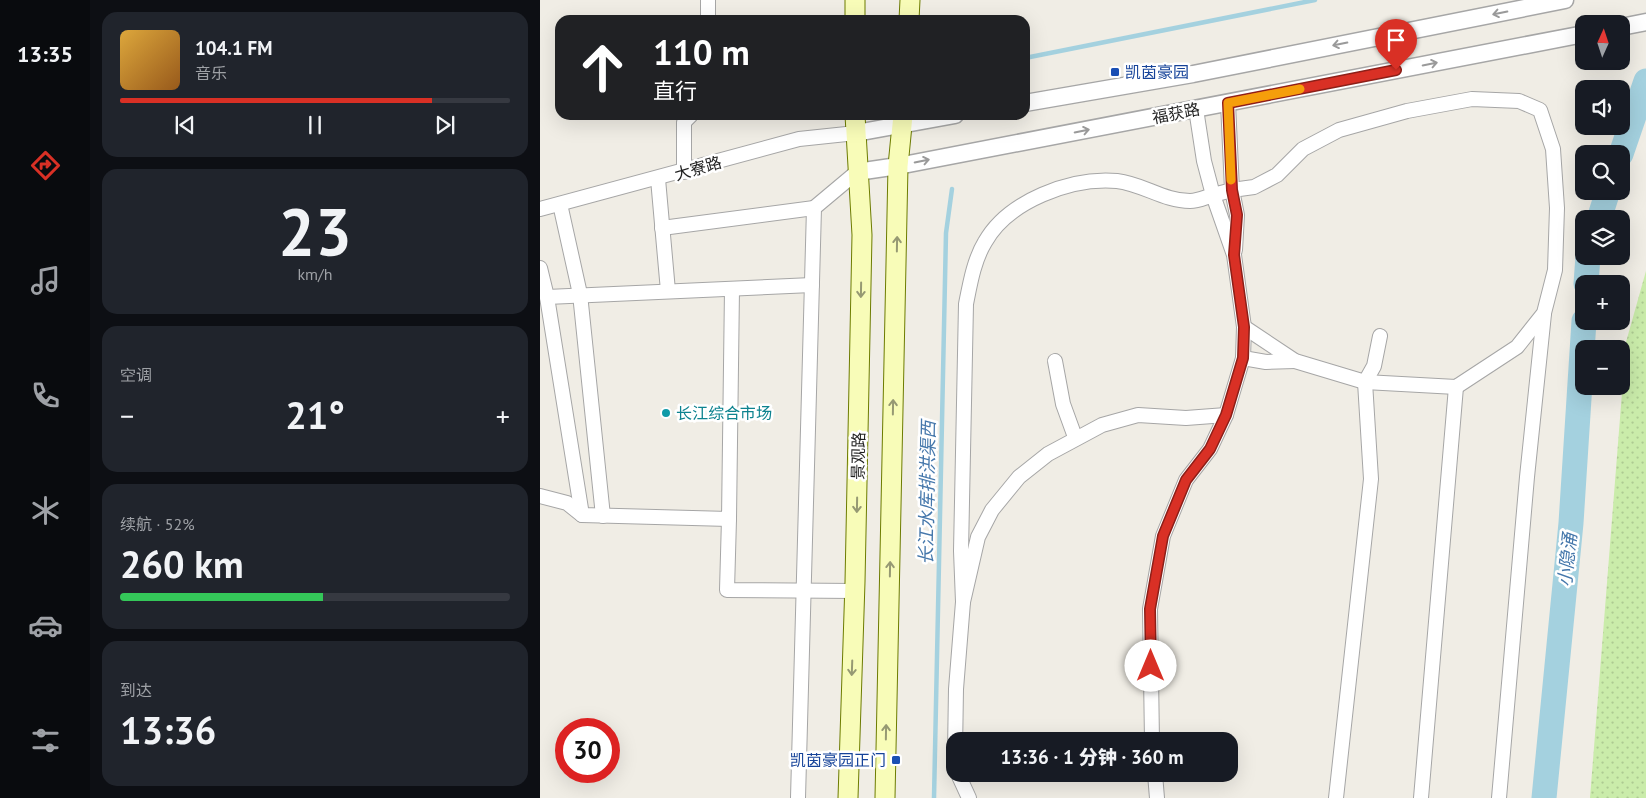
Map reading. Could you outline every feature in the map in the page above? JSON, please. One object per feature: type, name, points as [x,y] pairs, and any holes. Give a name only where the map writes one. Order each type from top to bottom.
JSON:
[{"type":"main road","points":[[855,0],[855,15]]},
{"type":"main road","points":[[909,15],[910,0]]},
{"type":"main road","name":"景观路","points":[[885,798],[898,166],[903,120]]},
{"type":"main road","name":"景观路","points":[[848,798],[855,591],[862,235],[857,172],[856,124]]},
{"type":"street","points":[[708,0],[708,15]]},
{"type":"street","points":[[1030,102],[1193,74],[1565,0]]},
{"type":"street","name":"福获路","points":[[857,172],[898,166],[1575,36]]},
{"type":"street","points":[[955,732],[956,689],[963,602],[961,526],[966,304],[972,274],[984,242],[1003,218],[1028,201],[1056,189],[1089,183],[1117,181],[1170,198],[1191,201],[1232,190],[1254,187],[1276,175],[1303,149],[1339,130],[1407,111],[1472,99],[1519,100],[1540,110],[1553,149],[1557,208],[1555,270],[1544,313],[1527,477],[1499,798]]},
{"type":"street","points":[[1152,732],[1150,609],[1163,536],[1186,480],[1210,449],[1226,415],[1243,358],[1244,327],[1234,255],[1237,215],[1232,190],[1228,103]]},
{"type":"street","points":[[1196,109],[1204,161],[1212,195],[1234,255]]},
{"type":"street","points":[[684,172],[684,122],[686,120]]},
{"type":"street","points":[[856,124],[894,120]]},
{"type":"street","name":"大寮路","points":[[540,209],[658,179],[856,124]]},
{"type":"street","points":[[662,228],[814,208],[857,172]]},
{"type":"street","points":[[658,179],[668,291]]},
{"type":"street","points":[[560,204],[580,294],[603,516]]},
{"type":"street","points":[[798,798],[814,208]]},
{"type":"street","points":[[540,268],[547,297],[582,515]]},
{"type":"street","points":[[547,297],[580,294],[812,285]]},
{"type":"street","points":[[732,289],[727,590],[855,591]]},
{"type":"street","points":[[1243,358],[1266,362],[1295,362],[1365,382],[1456,387],[1518,347],[1544,313]]},
{"type":"street","points":[[1244,327],[1295,362]]},
{"type":"street","points":[[1336,798],[1372,479],[1365,382],[1374,366],[1380,336]]},
{"type":"street","points":[[1055,361],[1063,404],[1075,437]]},
{"type":"street","points":[[1421,798],[1456,387]]},
{"type":"street","points":[[963,602],[978,538],[992,510],[1019,477],[1048,454],[1075,437],[1102,425],[1138,415],[1186,418],[1226,415]]},
{"type":"street","points":[[540,496],[567,503],[582,515],[728,519]]},
{"type":"street","points":[[962,782],[970,798]]},
{"type":"street","points":[[1156,782],[1157,798]]},
{"type":"green space","points":[[1646,271],[1646,798],[1590,798],[1622,395],[1630,395],[1630,340],[1627,340]]},
{"type":"waterway","name":"长江水库排洪渠西","points":[[1030,57],[1315,0]]},
{"type":"waterway","name":"小隐涌","points":[[1624,145],[1646,81]]},
{"type":"waterway","name":"长江水库排洪渠西","points":[[934,798],[946,233],[952,189]]},
{"type":"waterway","name":"小隐涌","points":[[1602,210],[1605,200]]},
{"type":"waterway","name":"小隐涌","points":[[1587,265],[1587,275]]},
{"type":"waterway","name":"小隐涌","points":[[1544,798],[1571,523],[1583,330]]},
{"type":"slow traffic","points":[[1231,180],[1228,103],[1300,89]]},
{"type":"place","name":"凯茵豪园","points":[[1115,72]]},
{"type":"place","name":"长江综合市场","points":[[666,413]]},
{"type":"place","name":"凯茵豪园正门","points":[[896,760]]},
{"type":"route","points":[[1151,666],[1150,609],[1163,536],[1186,480],[1210,449],[1226,415],[1243,358],[1244,327],[1234,255],[1237,215],[1232,190],[1228,103],[1396,70]]}]
